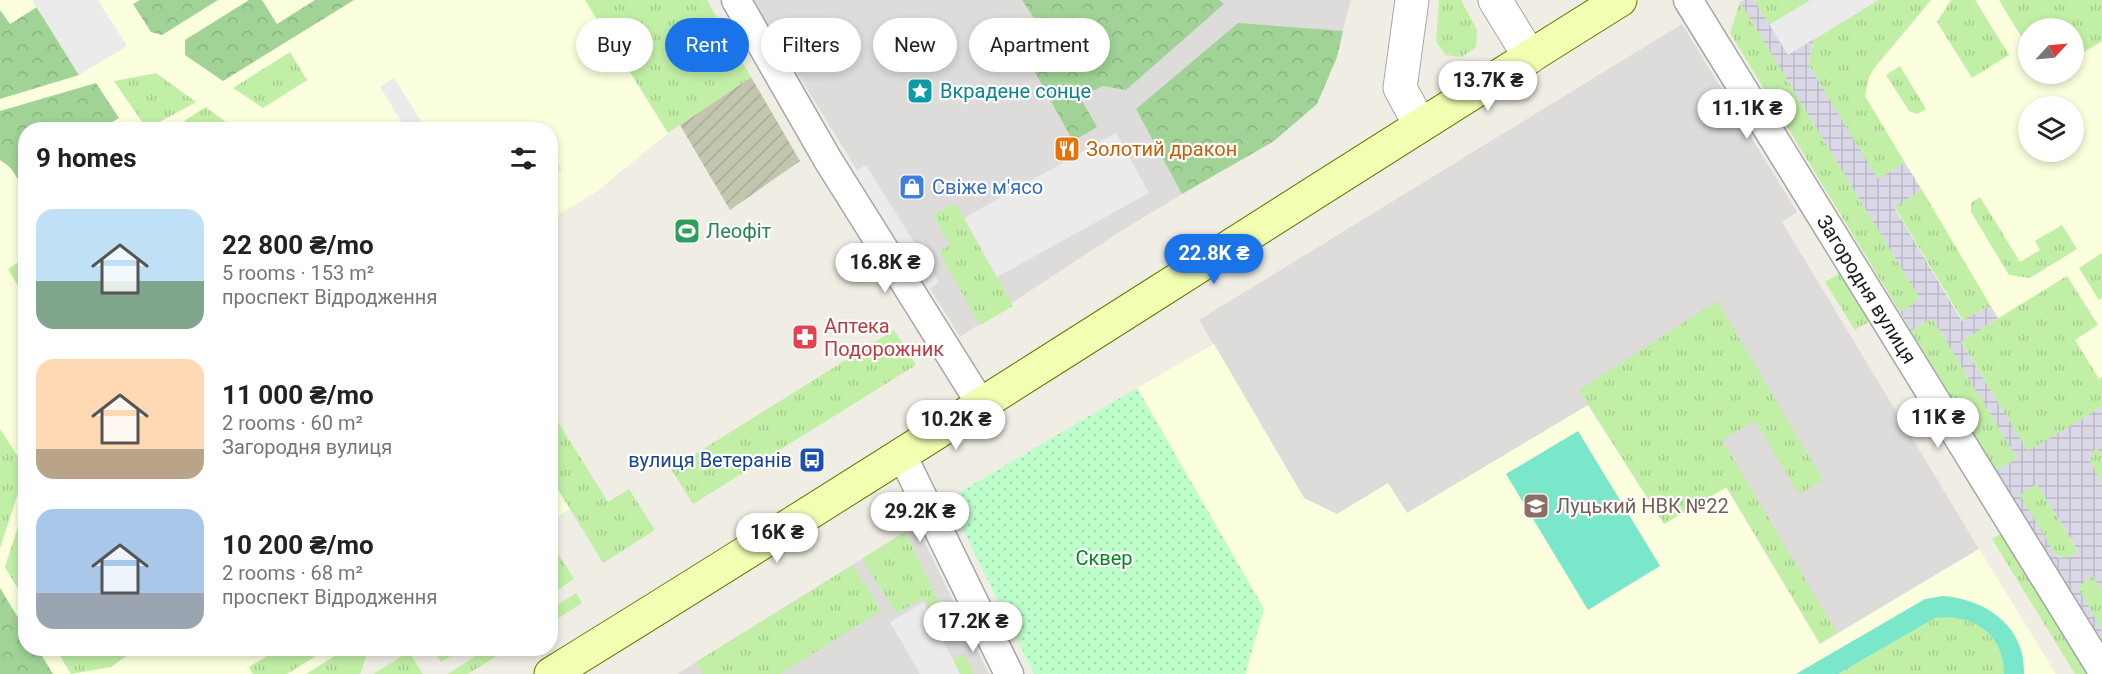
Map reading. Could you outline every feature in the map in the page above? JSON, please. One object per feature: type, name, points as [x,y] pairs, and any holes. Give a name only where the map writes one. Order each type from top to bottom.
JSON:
[{"type":"main road","points":[[551,674],[902,455],[1620,0]]},
{"type":"street","points":[[736,0],[828,160],[981,404]]},
{"type":"street","points":[[1412,0],[1400,88],[1420,125]]},
{"type":"street","points":[[1495,0],[1530,57]]},
{"type":"street","name":"Загородня вулиця","points":[[1688,0],[2102,670]]},
{"type":"street","points":[[902,455],[1009,674]]},
{"type":"shaded area","points":[[0,0],[707,0],[717,18],[665,18],[665,72],[748,72],[751,77],[668,133],[596,192],[558,215],[558,122],[18,122],[18,656],[335,656],[306,674],[0,674]]},
{"type":"shaded area","points":[[32,0],[98,0],[127,46],[79,75]]},
{"type":"shaded area","points":[[752,0],[1351,0],[1336,55],[1274,138],[1121,231],[960,337],[796,72],[861,72],[861,18],[763,18]]},
{"type":"shaded area","points":[[1754,0],[2102,0],[2102,558]]},
{"type":"shaded area","points":[[1754,0],[1788,55],[1814,39],[1808,64],[1878,179],[1905,163],[1922,190],[1894,207],[1962,321],[1990,305],[1998,318],[1961,342],[2028,451],[2102,407],[2102,456],[2096,447],[2090,460],[2102,484],[2102,591],[2093,576],[2080,585],[2079,590],[2102,630],[2102,645],[1996,471],[2017,458],[1932,318],[1911,331],[1900,312],[1920,299],[1740,2]],"holes":[[[2037,484],[2078,551],[2070,557],[2059,558],[2020,495]]]},
{"type":"shaded area","points":[[1811,0],[1878,0],[1788,56],[1769,25]]},
{"type":"shaded area","points":[[1682,24],[1797,212],[1782,222],[1979,549],[1820,644],[1664,524],[1588,406],[1406,514],[1388,484],[1337,515],[1304,498],[1199,320]]},
{"type":"shaded area","points":[[751,77],[800,161],[730,210],[680,125]]},
{"type":"shaded area","points":[[394,78],[422,122],[402,122],[380,87]]},
{"type":"shaded area","points":[[1116,133],[1149,193],[997,277],[964,218]]},
{"type":"shaded area","points":[[866,165],[939,282],[924,292],[850,174]]},
{"type":"shaded area","name":"Луцький НВК №22","points":[[1214,344],[1304,498],[1337,514],[1388,483],[1407,513],[1588,405],[1664,524],[1726,487],[1820,644],[1979,549],[2056,674],[1245,674],[1264,609],[1137,388]]},
{"type":"shaded area","points":[[558,490],[570,509],[558,517]]},
{"type":"shaded area","points":[[916,525],[989,674],[677,674]]},
{"type":"shaded area","points":[[924,602],[960,674],[920,674],[890,622]]},
{"type":"green space","points":[[140,0],[218,0],[162,35],[151,32],[133,4]]},
{"type":"green space","points":[[249,0],[262,0],[277,24],[315,0],[354,0],[223,81],[185,55],[185,40]]},
{"type":"green space","points":[[585,0],[707,0],[717,18],[665,18],[665,72],[748,72],[751,77],[668,133],[630,72],[653,72],[653,18],[596,18]]},
{"type":"green space","points":[[1022,0],[1219,0],[1224,4],[1126,90],[1103,86],[1080,97],[1097,127],[1073,141],[1035,72],[1110,72],[1110,18],[1034,18]]},
{"type":"green space","points":[[1439,0],[1461,0],[1477,30],[1476,47],[1462,57],[1446,55],[1436,42]]},
{"type":"green space","points":[[1754,0],[1811,0],[1769,25]]},
{"type":"green space","points":[[1878,0],[1931,0],[1869,77],[1865,96],[1905,163],[1878,180],[1808,64],[1814,39]]},
{"type":"green space","points":[[1951,0],[1975,0],[2009,55],[1972,78],[1937,22]]},
{"type":"green space","points":[[1999,0],[2102,0],[2102,41],[2084,52],[2084,18],[2018,18],[2018,31]]},
{"type":"green space","points":[[1740,2],[1920,299],[1900,312],[1730,33]]},
{"type":"green space","points":[[37,7],[79,75],[0,99],[0,10],[10,24]]},
{"type":"green space","points":[[1238,23],[1343,31],[1337,57],[1317,104],[1274,141],[1182,194],[1136,109]]},
{"type":"green space","points":[[290,52],[307,80],[263,108],[233,88]]},
{"type":"green space","points":[[1900,66],[1926,109],[1917,114],[1909,111],[1886,75]]},
{"type":"green space","points":[[156,73],[196,102],[160,122],[142,122],[114,81]]},
{"type":"green space","points":[[96,83],[119,118],[112,122],[18,122],[18,180],[11,168],[0,160],[0,111]]},
{"type":"green space","points":[[206,107],[226,122],[185,122]]},
{"type":"green space","points":[[1922,190],[1990,305],[1963,321],[1894,206]]},
{"type":"green space","points":[[1980,197],[2020,262],[2040,250],[2035,241],[2062,225],[2077,249],[2030,278],[2009,275],[1971,212],[1971,203]]},
{"type":"green space","points":[[955,203],[1013,306],[980,325],[939,252],[950,245],[933,215]]},
{"type":"green space","points":[[2102,253],[2102,298],[2099,300],[2079,268]]},
{"type":"green space","points":[[18,263],[18,286],[8,269]]},
{"type":"green space","points":[[1842,272],[1872,320],[1855,330],[1825,282]]},
{"type":"green space","points":[[2067,276],[2098,325],[2075,340],[2099,379],[2102,377],[2102,407],[2028,452],[1961,341]]},
{"type":"green space","points":[[1717,301],[1823,480],[1799,494],[1755,421],[1722,440],[1837,633],[1820,644],[1727,487],[1664,524],[1579,390]]},
{"type":"green space","points":[[1932,318],[2017,458],[1996,471],[1911,331]]},
{"type":"green space","points":[[894,330],[916,365],[693,504],[671,469]]},
{"type":"green space","name":"Сквер","points":[[1137,388],[1264,609],[1245,674],[1034,674],[948,499]]},
{"type":"green space","points":[[558,422],[608,502],[629,489],[655,530],[603,563],[558,489]]},
{"type":"green space","points":[[0,429],[18,457],[18,493],[0,548]]},
{"type":"green space","points":[[1578,431],[1660,566],[1588,610],[1506,474]]},
{"type":"green space","points":[[2096,446],[2102,456],[2102,484],[2090,460]]},
{"type":"green space","points":[[2037,484],[2078,552],[2064,559],[2055,554],[2019,494]]},
{"type":"green space","points":[[18,527],[18,589],[5,567]]},
{"type":"green space","points":[[2005,531],[2093,674],[2075,674],[1992,539]]},
{"type":"green space","points":[[905,532],[946,617],[937,622],[924,598],[896,613],[862,559]]},
{"type":"green space","points":[[558,553],[574,579],[558,589]]},
{"type":"green space","points":[[853,565],[881,611],[780,674],[703,674],[696,662]]},
{"type":"green space","points":[[2093,575],[2102,591],[2102,630],[2079,590],[2080,585]]},
{"type":"green space","points":[[0,588],[18,618],[18,656],[42,656],[53,674],[0,674]]},
{"type":"green space","points":[[576,593],[582,603],[558,618],[558,605]]},
{"type":"green space","points":[[1943,596],[1974,603],[2000,618],[2018,642],[2023,657],[2024,674],[2004,674],[2003,660],[1992,637],[1973,623],[1949,617],[1935,618],[1838,674],[1796,674],[1925,599]]},
{"type":"green space","points":[[1949,616],[1971,622],[1988,634],[2000,651],[2004,674],[1838,674],[1935,618]]},
{"type":"green space","points":[[964,654],[974,674],[960,674],[953,660]]},
{"type":"green space","points":[[60,656],[126,656],[111,667],[71,674]]},
{"type":"green space","points":[[267,656],[316,656],[287,674],[253,674],[249,667]]},
{"type":"green space","points":[[335,656],[366,656],[360,674],[306,674]]},
{"type":"green space","points":[[402,656],[412,656],[423,674],[373,674]]},
{"type":"green space","points":[[437,656],[450,656],[441,662]]},
{"type":"green space","points":[[476,656],[497,656],[468,674],[448,674]]},
{"type":"place","name":"Вкрадене сонце","points":[[920,91]]},
{"type":"place","name":"Золотий дракон","points":[[1067,149]]},
{"type":"place","name":"Свіже м'ясо","points":[[912,187]]},
{"type":"place","name":"Леофіт","points":[[687,231]]},
{"type":"place","name":"Аптека Подорожник","points":[[805,337]]},
{"type":"place","name":"вулиця Ветеранів","points":[[812,460]]},
{"type":"place","name":"Луцький НВК №22","points":[[1536,506]]}]
